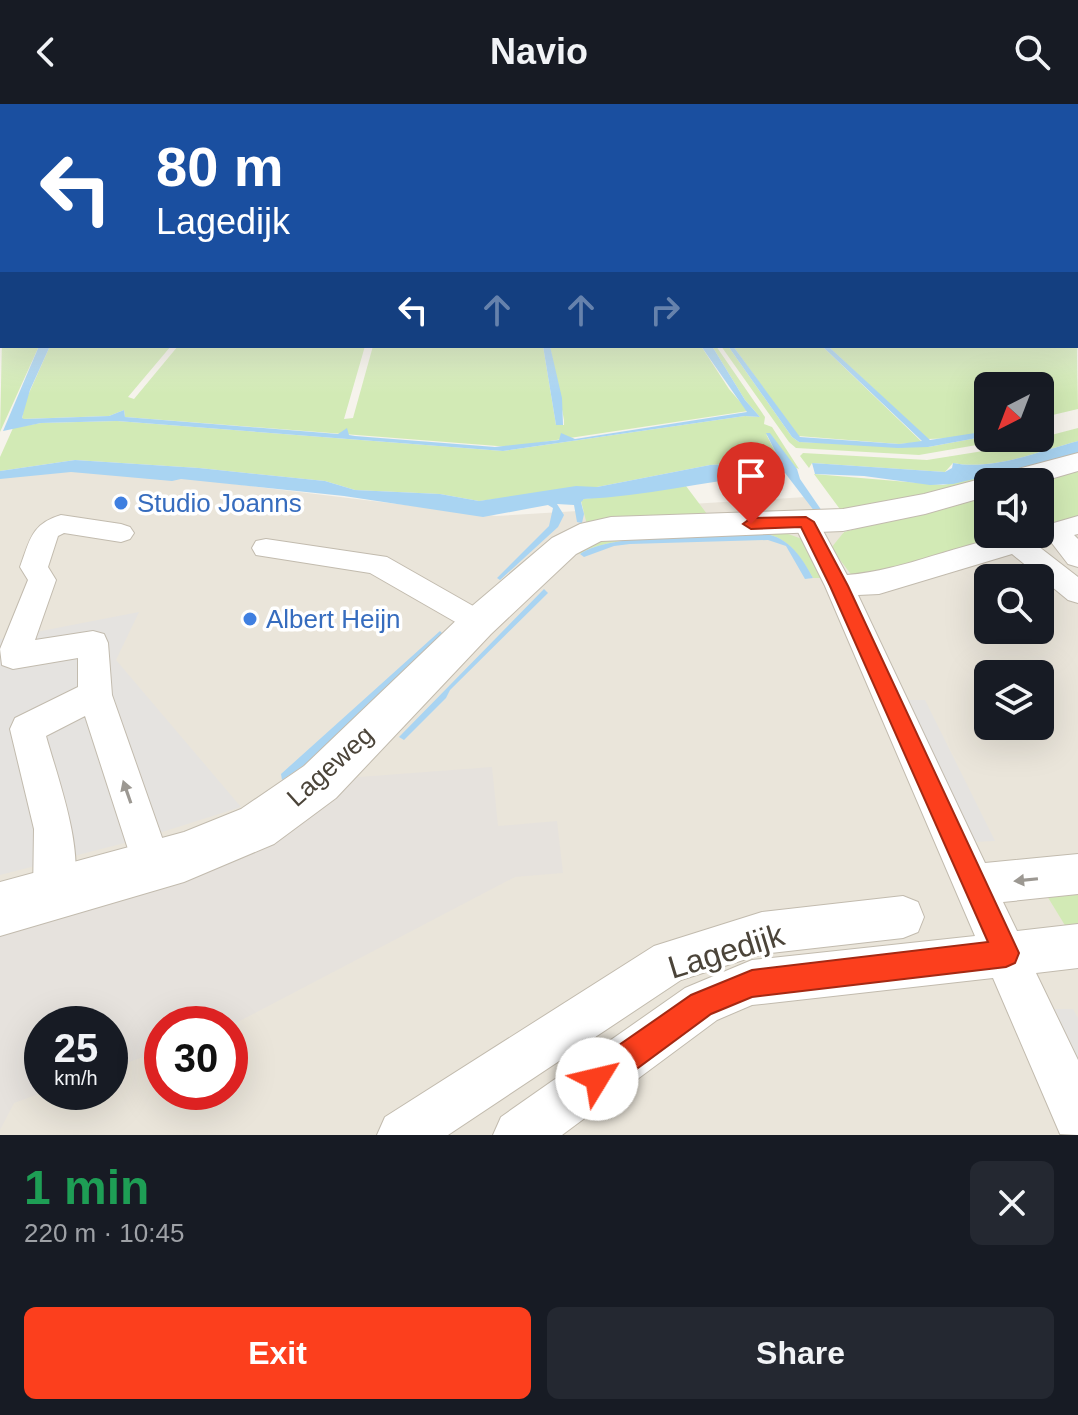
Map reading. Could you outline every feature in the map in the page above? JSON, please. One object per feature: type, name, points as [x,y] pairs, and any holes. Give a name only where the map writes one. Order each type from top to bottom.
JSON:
[{"type":"street","points":[[1054,468],[1078,462]]},
{"type":"street","name":"Lageweg","points":[[0,909],[184,857],[257,827],[320,782],[478,623],[564,546],[592,532],[611,528],[806,522],[856,517],[974,489]]},
{"type":"street","points":[[806,522],[839,586],[1078,1116]]},
{"type":"street","points":[[121,533],[61,524],[47,531],[34,567],[42,580],[13,656],[93,643],[95,695],[152,866]]},
{"type":"street","points":[[1067,528],[1078,557]]},
{"type":"street","points":[[266,548],[377,564],[478,623]]},
{"type":"street","points":[[839,586],[879,583],[999,548]]},
{"type":"street","points":[[1022,548],[1078,592]]},
{"type":"street","points":[[54,895],[53,829],[27,729],[95,695]]},
{"type":"street","points":[[974,885],[1078,874]]},
{"type":"street","name":"Lagedijk","points":[[403,1135],[670,962],[762,933],[903,917]]},
{"type":"street","name":"Lagedijk","points":[[519,1135],[701,1004],[752,983],[1078,946]]},
{"type":"shaded area","points":[[79,465],[496,516],[806,497],[854,543],[974,535],[974,548],[1054,548],[1054,513],[1078,476],[1078,1135],[0,1135],[0,476]]},
{"type":"shaded area","points":[[139,612],[116,660],[241,807],[140,839],[0,875],[0,639]]},
{"type":"shaded area","points":[[902,700],[925,700],[995,841],[969,842]]},
{"type":"shaded area","points":[[492,767],[498,826],[557,821],[563,873],[515,877],[248,1017],[248,1006],[144,1006],[144,1057],[128,1062],[128,1006],[24,1006],[24,1099],[14,1103],[0,1130],[0,930],[346,778]]},
{"type":"shaded area","points":[[1048,1009],[1073,1009],[1078,1018],[1078,1073]]},
{"type":"green space","points":[[2,348],[38,348],[0,432]]},
{"type":"green space","points":[[49,348],[169,348],[128,397],[134,399],[176,348],[364,348],[344,419],[353,418],[372,348],[543,348],[556,425],[564,425],[550,348],[702,348],[729,389],[748,411],[510,447],[125,417],[124,410],[109,416],[22,419],[25,402]]},
{"type":"green space","points":[[713,348],[717,348],[765,417],[764,424],[772,427],[799,469],[766,434],[780,461],[710,465],[597,487],[479,501],[440,494],[355,490],[325,481],[199,468],[75,460],[0,471],[0,457],[13,428],[41,423],[117,421],[503,451],[745,416],[760,417],[745,400]]},
{"type":"green space","points":[[722,348],[729,348],[792,437],[799,442],[928,447],[974,439],[974,445],[919,455],[796,448]]},
{"type":"green space","points":[[734,348],[824,348],[922,442],[899,444],[798,436]]},
{"type":"green space","points":[[830,348],[1077,348],[1078,409],[1054,415],[1054,372],[974,372],[974,434],[927,439]]},
{"type":"green space","points":[[1078,428],[1078,441],[1054,448],[1054,434]]},
{"type":"green space","points":[[977,452],[1039,452],[1000,462],[953,463],[945,472],[812,463],[809,468],[800,456],[803,453],[927,460]]},
{"type":"green space","points":[[1078,471],[1078,520],[1054,527],[1054,477]]},
{"type":"green space","points":[[814,474],[943,485],[974,478],[974,483],[928,496],[842,512]]},
{"type":"green space","points":[[686,486],[710,518],[587,525],[581,501],[584,499]]},
{"type":"green space","points":[[974,498],[976,548],[856,581],[831,548],[844,532]]},
{"type":"green space","points":[[780,531],[802,539],[824,578],[813,578],[788,544],[765,534],[641,539],[595,547],[580,554],[577,551],[599,538]]},
{"type":"green space","points":[[1078,887],[1078,926],[1066,927],[1044,891]]},
{"type":"water","points":[[38,348],[49,348],[30,390],[24,419],[109,416],[124,410],[125,417],[338,434],[347,428],[349,435],[355,436],[495,447],[559,440],[561,433],[575,439],[747,412],[702,348],[713,348],[745,400],[760,417],[745,416],[503,451],[117,421],[41,423],[3,431]]},
{"type":"water","points":[[543,348],[550,348],[562,398],[563,425],[556,425]]},
{"type":"water","points":[[729,348],[734,348],[800,437],[899,444],[922,441],[824,348],[830,348],[930,440],[974,433],[974,439],[928,447],[799,442],[792,437]]},
{"type":"water","points":[[766,433],[770,433],[797,469],[800,479],[822,511],[815,512],[785,473],[584,499],[581,502],[584,514],[582,523],[577,522],[574,505],[557,504],[564,515],[558,527],[500,580],[497,578],[549,526],[553,508],[548,505],[483,517],[344,496],[181,479],[172,481],[71,472],[0,479],[0,471],[75,460],[199,468],[325,481],[355,490],[440,494],[479,501],[576,486],[597,487],[710,465],[780,461]]},
{"type":"water","points":[[1078,441],[1078,454],[1020,468],[974,468],[974,479],[953,484],[930,485],[864,476],[815,474],[812,463],[945,472],[952,468],[953,463],[1000,462],[1039,452],[1054,452],[1054,448]]},
{"type":"water","points":[[765,534],[788,544],[813,578],[805,579],[786,546],[768,540],[630,544],[614,546],[584,557],[580,554],[595,547],[641,539]]},
{"type":"water","points":[[544,589],[548,593],[450,690],[446,698],[404,740],[399,737]]},
{"type":"water","points":[[440,631],[444,635],[315,758],[282,780],[281,774]]},
{"type":"place","name":"Studio Joanns","points":[[121,503]]},
{"type":"place","name":"Albert Heijn","points":[[250,619]]},
{"type":"route","points":[[597,1079],[701,1004],[752,983],[1006,953],[839,586],[806,522],[751,524]]}]
